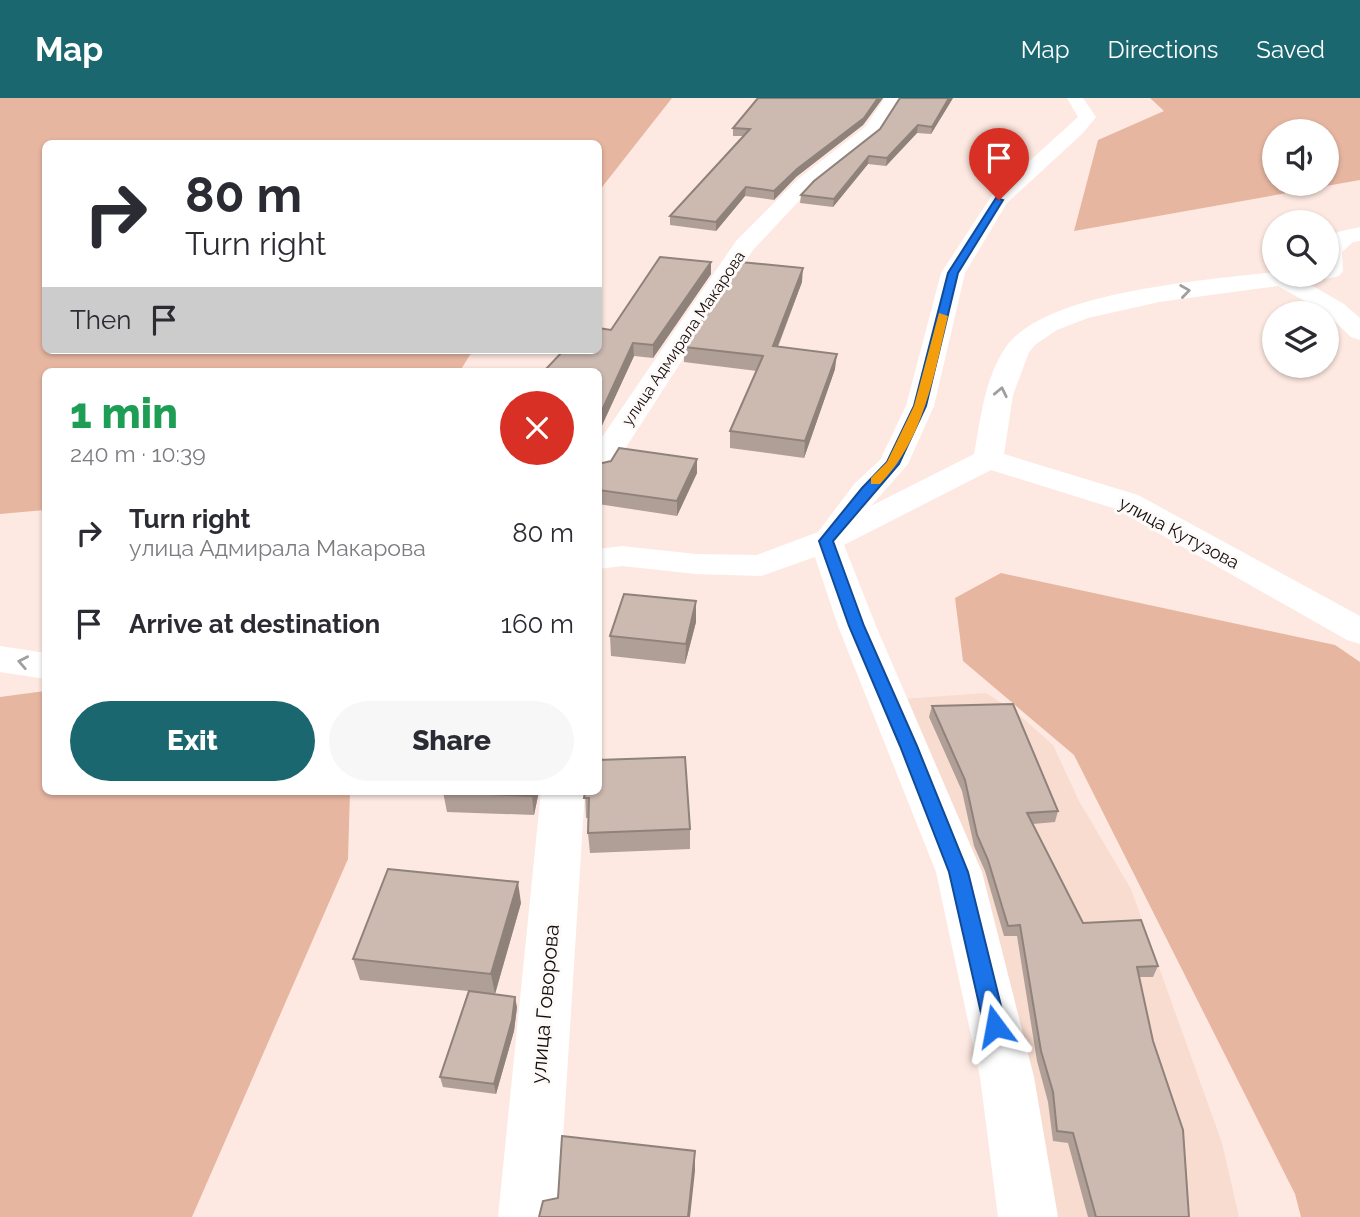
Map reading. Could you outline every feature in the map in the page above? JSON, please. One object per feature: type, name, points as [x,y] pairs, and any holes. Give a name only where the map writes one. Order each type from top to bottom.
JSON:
[{"type":"street","name":"улица Адмирала Макарова","points":[[602,460],[744,246],[805,183],[871,131],[893,98]]},
{"type":"street","points":[[826,541],[866,491],[893,464],[920,406],[953,273],[999,200],[1087,117],[1075,98]]},
{"type":"street","points":[[1339,243],[1346,237],[1360,234]]},
{"type":"street","points":[[602,558],[622,556],[696,564],[761,566],[826,541],[988,459],[1006,369],[1027,338],[1062,317],[1153,296],[1262,281]]},
{"type":"street","points":[[1308,287],[1360,332]]},
{"type":"street","name":"улица Кутузова","points":[[988,459],[1127,502],[1360,632]]},
{"type":"street","points":[[826,541],[856,626],[909,746],[959,872],[1007,1077],[1028,1217]]},
{"type":"street","points":[[0,659],[42,665]]},
{"type":"street","name":"улица Говорова","points":[[528,1217],[563,795]]},
{"type":"shaded area","points":[[0,98],[672,98],[602,187],[602,140],[42,140],[42,354],[471,354],[462,368],[42,368],[42,510],[0,514]]},
{"type":"shaded area","points":[[1150,98],[1360,98],[1360,180],[1339,184],[1339,119],[1262,119],[1262,196],[1270,196],[1074,231],[1098,140],[1164,111]]},
{"type":"shaded area","points":[[1001,573],[1335,645],[1360,662],[1360,1217],[1301,1217],[1295,1194],[1074,755],[963,661],[955,598]]},
{"type":"shaded area","points":[[42,691],[42,795],[350,795],[348,859],[192,1217],[0,1217],[0,697]]},
{"type":"shaded area","points":[[986,693],[1017,713],[1053,745],[1079,801],[1131,889],[1222,1143],[1239,1217],[1046,1217],[903,699]]},
{"type":"building","points":[[758,98],[878,98],[864,118],[797,169],[774,191],[746,187],[716,222],[670,216],[750,129],[733,128]]},
{"type":"building","points":[[900,98],[949,98],[932,127],[918,125],[887,158],[869,156],[834,199],[801,195],[814,181],[880,129]]},
{"type":"building","points":[[660,257],[711,262],[653,345],[633,343],[602,410],[602,368],[547,368],[560,354],[602,354],[602,329],[611,330]]},
{"type":"building","points":[[740,262],[803,268],[773,346],[837,354],[805,441],[730,431],[763,356],[684,347]]},
{"type":"building","points":[[619,448],[697,459],[677,501],[602,491],[602,463],[611,461]]},
{"type":"building","points":[[624,594],[696,601],[686,644],[610,636]]},
{"type":"building","points":[[1013,704],[1058,811],[1027,813],[1083,923],[1141,920],[1158,966],[1137,967],[1153,1041],[1183,1130],[1189,1217],[1096,1217],[1073,1133],[1057,1131],[1053,1092],[1041,1051],[1020,925],[1008,926],[988,860],[977,835],[965,780],[932,706]]},
{"type":"building","points":[[685,757],[690,829],[588,833],[589,798],[584,798],[584,795],[602,795],[602,760]]},
{"type":"building","points":[[388,869],[518,882],[491,974],[353,959]]},
{"type":"building","points":[[469,991],[515,997],[512,1020],[494,1084],[440,1077]]},
{"type":"building","points":[[562,1136],[695,1151],[688,1217],[539,1217],[543,1201],[558,1198]]},
{"type":"slow traffic","points":[[876,481],[893,464],[920,406],[943,316]]},
{"type":"route","points":[[995,1026],[959,872],[909,746],[856,626],[826,541],[866,491],[893,464],[920,406],[953,273],[999,200]]}]
